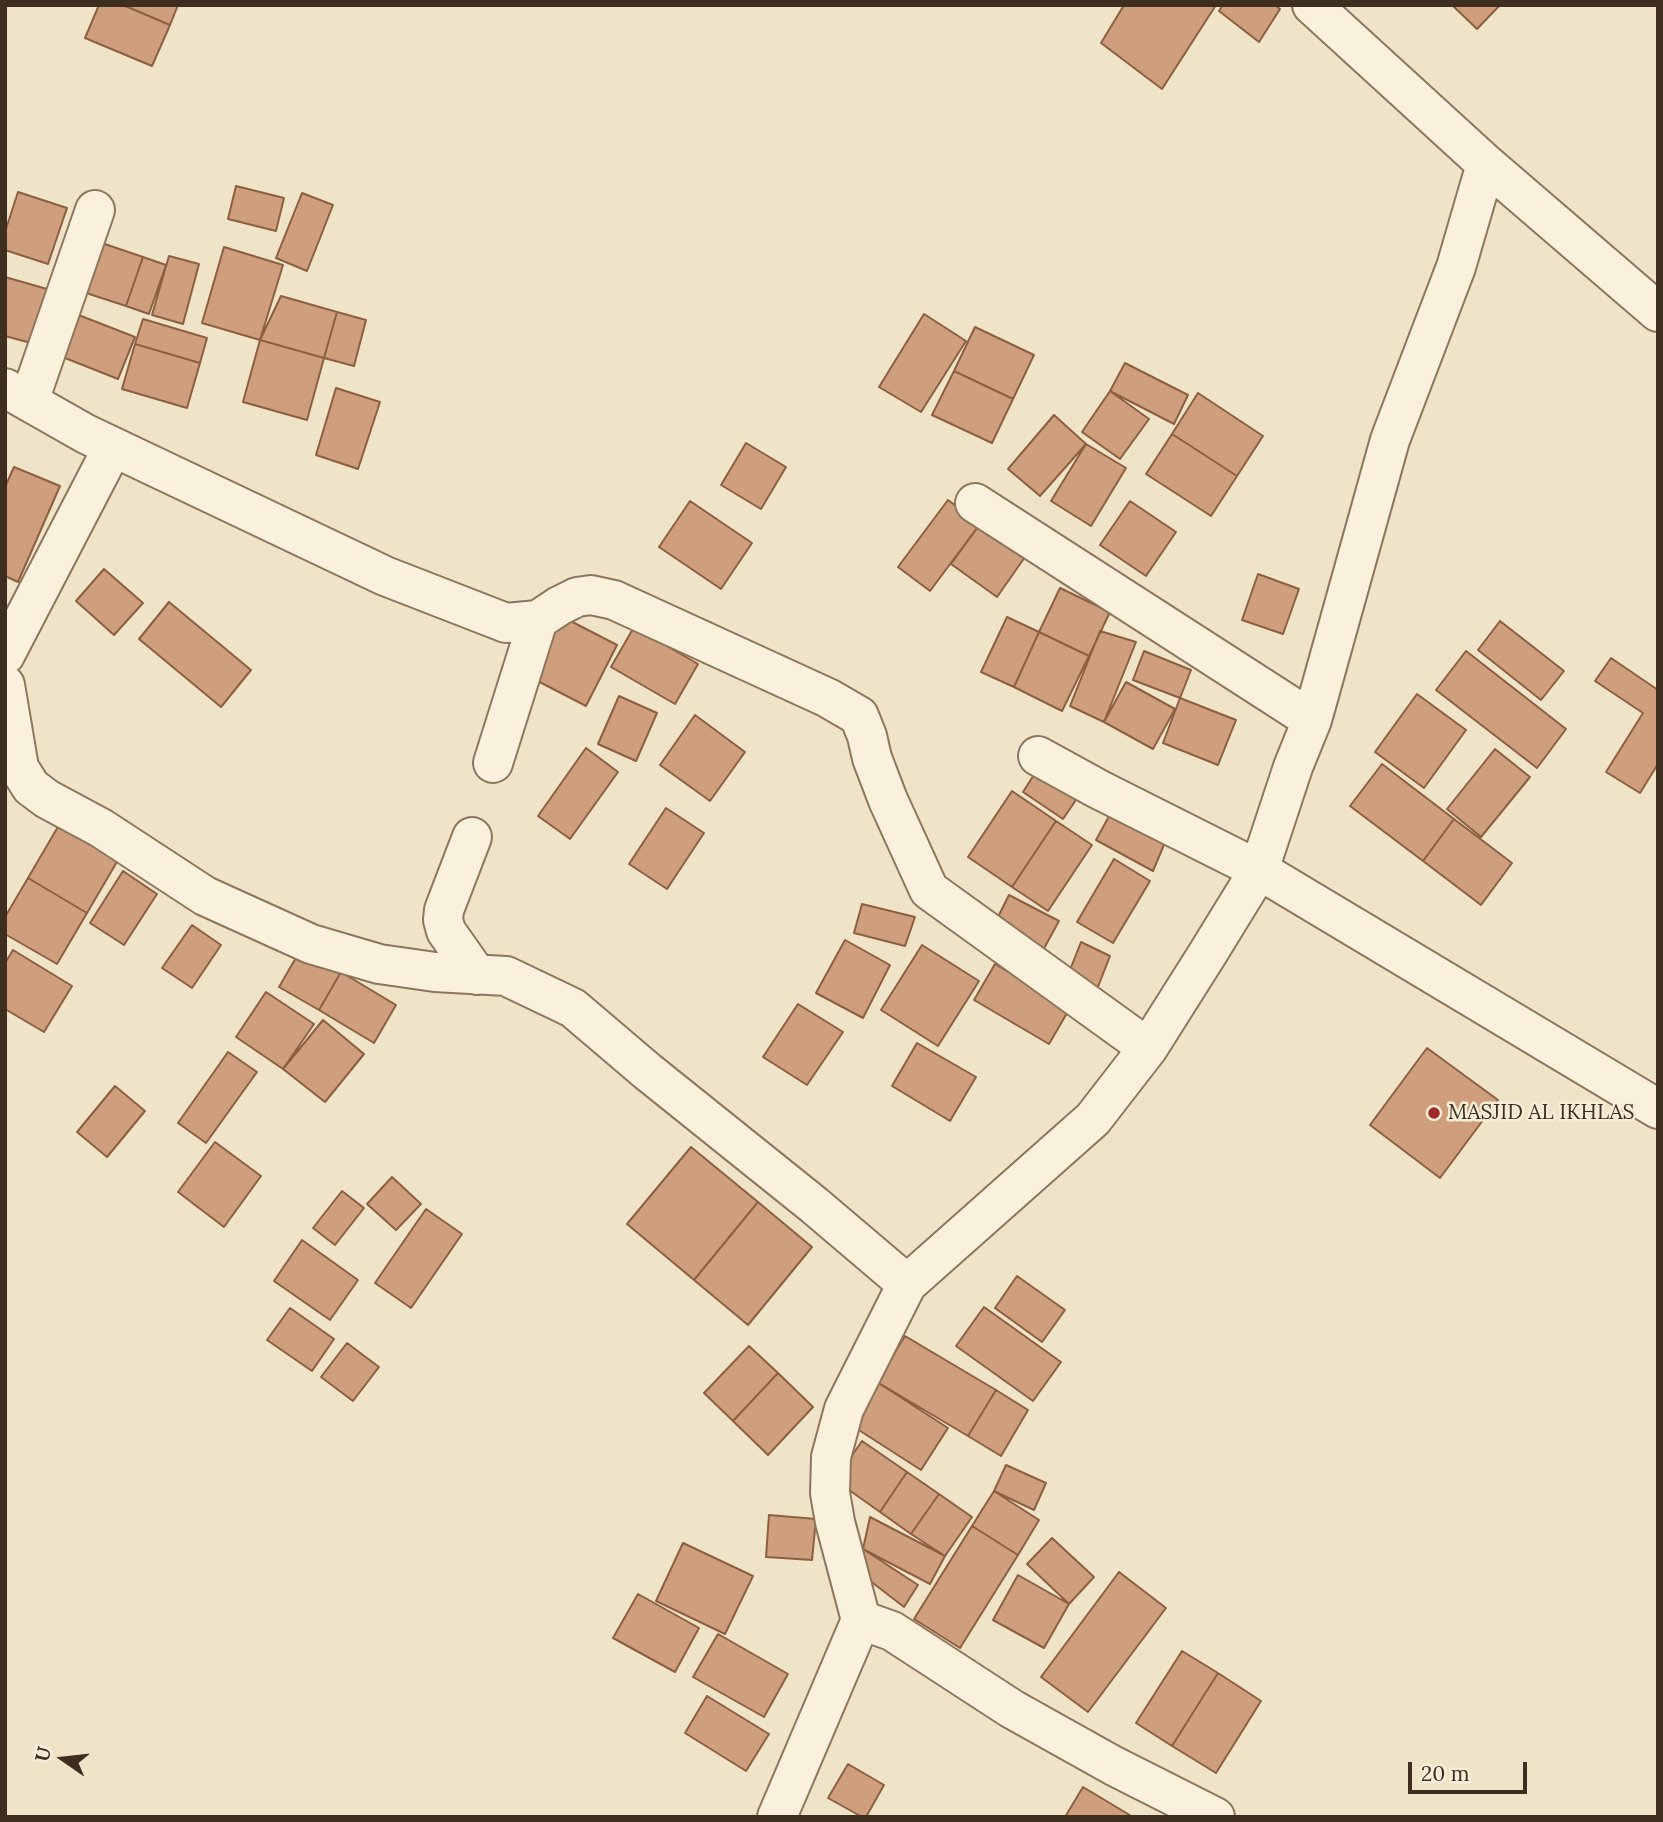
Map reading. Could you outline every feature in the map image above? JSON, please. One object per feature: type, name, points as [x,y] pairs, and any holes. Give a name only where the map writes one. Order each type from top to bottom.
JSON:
[{"type":"street","points":[[1312,5],[1486,164],[1658,312]]},
{"type":"street","points":[[777,1817],[861,1620],[830,1493],[831,1457],[844,1409],[906,1284],[1093,1119],[1148,1048],[1259,870],[1293,767],[1312,720],[1390,440],[1456,267],[1486,164]]},
{"type":"street","points":[[95,210],[17,395],[86,434],[385,576],[506,623],[538,620],[577,597],[591,595],[614,600],[828,698],[859,716],[888,800],[929,890],[1148,1048]]},
{"type":"street","points":[[5,655],[113,447]]},
{"type":"street","points":[[975,503],[1312,720]]},
{"type":"street","points":[[494,763],[538,620]]},
{"type":"street","points":[[5,685],[12,779],[102,828],[205,896],[312,944],[379,964],[435,972],[506,976],[573,1007],[906,1284]]},
{"type":"street","points":[[1038,756],[1259,870],[1658,1109]]},
{"type":"street","points":[[472,837],[444,910],[443,920],[446,931],[477,975]]},
{"type":"street","points":[[861,1620],[892,1631],[1012,1709],[1114,1766],[1214,1817]]},
{"type":"building","points":[[99,5],[123,5],[170,25],[152,66],[85,38]]},
{"type":"building","points":[[123,5],[178,5],[170,25]]},
{"type":"building","points":[[1124,5],[1216,5],[1162,89],[1101,43]]},
{"type":"building","points":[[1223,5],[1275,5],[1280,9],[1259,42],[1219,11]]},
{"type":"building","points":[[1452,5],[1500,5],[1477,29]]},
{"type":"building","points":[[236,186],[284,198],[276,231],[228,219]]},
{"type":"building","points":[[18,192],[67,208],[48,264],[5,250],[5,232]]},
{"type":"building","points":[[302,193],[333,205],[307,271],[276,258]]},
{"type":"building","points":[[90,239],[143,257],[126,306],[74,289]]},
{"type":"building","points":[[224,247],[283,265],[260,340],[202,323]]},
{"type":"building","points":[[169,256],[199,264],[183,324],[152,315]]},
{"type":"building","points":[[143,257],[166,265],[149,314],[126,306]]},
{"type":"building","points":[[5,277],[47,289],[31,343],[5,336]]},
{"type":"building","points":[[281,296],[337,312],[324,358],[260,340]]},
{"type":"building","points":[[337,312],[366,320],[354,366],[324,358]]},
{"type":"building","points":[[76,314],[135,337],[118,379],[60,356]]},
{"type":"building","points":[[924,314],[966,341],[921,412],[879,387]]},
{"type":"building","points":[[143,319],[207,338],[200,363],[135,344]]},
{"type":"building","points":[[975,327],[1034,355],[1013,399],[954,371]]},
{"type":"building","points":[[260,340],[324,358],[307,420],[243,402]]},
{"type":"building","points":[[135,344],[200,363],[187,408],[122,389]]},
{"type":"building","points":[[1125,363],[1188,395],[1174,424],[1110,391]]},
{"type":"building","points":[[954,371],[1013,399],[992,443],[932,415]]},
{"type":"building","points":[[336,388],[380,402],[358,469],[316,455]]},
{"type":"building","points":[[1110,391],[1149,419],[1120,459],[1082,432]]},
{"type":"building","points":[[1198,393],[1263,436],[1237,476],[1172,434]]},
{"type":"building","points":[[1054,415],[1086,444],[1040,496],[1008,469]]},
{"type":"building","points":[[1172,434],[1237,476],[1211,516],[1146,474]]},
{"type":"building","points":[[746,443],[786,467],[761,509],[721,485]]},
{"type":"building","points":[[1086,444],[1126,468],[1091,526],[1051,501]]},
{"type":"building","points":[[14,467],[60,486],[18,582],[5,576],[5,487]]},
{"type":"building","points":[[948,500],[980,524],[930,591],[898,567]]},
{"type":"building","points":[[690,501],[752,543],[721,589],[659,547]]},
{"type":"building","points":[[1130,501],[1176,532],[1146,576],[1100,545]]},
{"type":"building","points":[[980,524],[1025,557],[997,597],[951,564]]},
{"type":"building","points":[[104,569],[143,603],[114,635],[76,601]]},
{"type":"building","points":[[1258,574],[1299,589],[1283,634],[1242,620]]},
{"type":"building","points":[[1060,588],[1110,612],[1089,656],[1039,632]]},
{"type":"building","points":[[169,602],[251,670],[221,707],[139,639]]},
{"type":"building","points":[[559,615],[617,645],[586,706],[528,676]]},
{"type":"building","points":[[1007,617],[1039,632],[1014,687],[981,672]]},
{"type":"building","points":[[1500,621],[1564,671],[1541,700],[1478,650]]},
{"type":"building","points":[[634,627],[698,664],[675,704],[611,667]]},
{"type":"building","points":[[1100,631],[1136,642],[1104,722],[1070,706]]},
{"type":"building","points":[[1039,632],[1089,656],[1062,711],[1014,687]]},
{"type":"building","points":[[1144,651],[1191,670],[1180,698],[1133,680]]},
{"type":"building","points":[[1466,651],[1566,729],[1537,768],[1436,690]]},
{"type":"building","points":[[1611,658],[1658,690],[1658,764],[1640,793],[1606,772],[1643,713],[1595,681]]},
{"type":"building","points":[[1126,682],[1175,709],[1153,749],[1104,722]]},
{"type":"building","points":[[1417,694],[1466,730],[1424,788],[1375,752]]},
{"type":"building","points":[[619,696],[657,713],[636,761],[598,744]]},
{"type":"building","points":[[1180,698],[1236,720],[1218,765],[1163,743]]},
{"type":"building","points":[[695,715],[745,752],[710,801],[660,765]]},
{"type":"building","points":[[586,748],[618,772],[570,839],[538,816]]},
{"type":"building","points":[[1495,749],[1530,777],[1481,837],[1447,809]]},
{"type":"building","points":[[1382,764],[1454,819],[1423,861],[1350,806]]},
{"type":"building","points":[[1037,770],[1078,797],[1063,819],[1023,792]]},
{"type":"building","points":[[1012,791],[1056,821],[1012,887],[968,857]]},
{"type":"building","points":[[666,808],[704,833],[667,889],[629,864]]},
{"type":"building","points":[[1113,809],[1168,835],[1153,871],[1096,840]]},
{"type":"building","points":[[1454,819],[1512,863],[1481,905],[1423,861]]},
{"type":"building","points":[[1056,821],[1092,845],[1048,911],[1012,887]]},
{"type":"building","points":[[59,825],[118,860],[87,913],[28,878]]},
{"type":"building","points":[[1114,859],[1150,881],[1113,943],[1077,922]]},
{"type":"building","points":[[123,871],[157,894],[124,945],[90,923]]},
{"type":"building","points":[[28,878],[87,913],[57,964],[5,934],[5,917]]},
{"type":"building","points":[[1009,895],[1059,921],[1041,954],[992,929]]},
{"type":"building","points":[[862,904],[915,917],[905,946],[854,933]]},
{"type":"building","points":[[192,925],[221,945],[192,988],[162,968]]},
{"type":"building","points":[[845,940],[890,965],[863,1018],[816,993]]},
{"type":"building","points":[[1081,942],[1110,956],[1094,997],[1064,985]]},
{"type":"building","points":[[922,945],[979,981],[938,1046],[881,1010]]},
{"type":"building","points":[[301,949],[341,972],[319,1010],[279,987]]},
{"type":"building","points":[[13,950],[72,986],[44,1032],[5,1009],[5,963]]},
{"type":"building","points":[[995,964],[1070,1008],[1049,1044],[974,1000]]},
{"type":"building","points":[[341,972],[396,1005],[374,1043],[319,1010]]},
{"type":"building","points":[[266,992],[314,1024],[283,1069],[236,1037]]},
{"type":"building","points":[[798,1004],[843,1032],[807,1085],[763,1057]]},
{"type":"building","points":[[323,1020],[364,1054],[325,1102],[283,1069]]},
{"type":"building","points":[[917,1043],[976,1077],[950,1121],[892,1086]]},
{"type":"building","name":"MASJID AL IKHLAS","points":[[1427,1048],[1498,1100],[1440,1178],[1370,1125]]},
{"type":"building","points":[[228,1052],[257,1072],[206,1143],[178,1123]]},
{"type":"building","points":[[115,1086],[145,1111],[107,1157],[77,1132]]},
{"type":"building","points":[[215,1142],[261,1176],[224,1227],[178,1192]]},
{"type":"building","points":[[691,1147],[758,1202],[694,1280],[627,1224]]},
{"type":"building","points":[[392,1177],[421,1204],[396,1230],[367,1204]]},
{"type":"building","points":[[342,1191],[364,1208],[335,1245],[313,1228]]},
{"type":"building","points":[[758,1202],[812,1247],[748,1325],[694,1280]]},
{"type":"building","points":[[426,1209],[462,1234],[411,1308],[375,1283]]},
{"type":"building","points":[[302,1240],[358,1280],[330,1320],[274,1281]]},
{"type":"building","points":[[1017,1276],[1065,1310],[1042,1342],[995,1308]]},
{"type":"building","points":[[984,1307],[1061,1362],[1033,1401],[956,1346]]},
{"type":"building","points":[[290,1308],[334,1339],[312,1371],[267,1340]]},
{"type":"building","points":[[905,1336],[996,1390],[968,1436],[877,1382]]},
{"type":"building","points":[[347,1343],[379,1367],[353,1401],[321,1377]]},
{"type":"building","points":[[749,1346],[778,1373],[733,1421],[704,1393]]},
{"type":"building","points":[[778,1373],[813,1407],[768,1455],[733,1421]]},
{"type":"building","points":[[877,1382],[948,1428],[921,1470],[851,1425]]},
{"type":"building","points":[[996,1390],[1028,1410],[1001,1456],[968,1436]]},
{"type":"building","points":[[862,1441],[907,1472],[880,1512],[835,1480]]},
{"type":"building","points":[[1006,1465],[1046,1483],[1034,1510],[994,1491]]},
{"type":"building","points":[[907,1472],[939,1494],[911,1534],[880,1512]]},
{"type":"building","points":[[994,1491],[1039,1520],[1018,1555],[972,1526]]},
{"type":"building","points":[[939,1494],[972,1517],[945,1556],[911,1534]]},
{"type":"building","points":[[769,1515],[816,1519],[812,1560],[766,1557]]},
{"type":"building","points":[[870,1517],[945,1556],[930,1584],[863,1549]]},
{"type":"building","points":[[972,1526],[1018,1555],[960,1648],[914,1619]]},
{"type":"building","points":[[1052,1538],[1094,1577],[1069,1604],[1027,1564]]},
{"type":"building","points":[[683,1543],[753,1576],[725,1634],[656,1601]]},
{"type":"building","points":[[863,1549],[918,1585],[904,1607],[856,1570]]},
{"type":"building","points":[[1119,1572],[1166,1608],[1088,1712],[1041,1677]]},
{"type":"building","points":[[1018,1575],[1069,1604],[1044,1648],[993,1620]]},
{"type":"building","points":[[638,1594],[699,1628],[675,1672],[613,1638]]},
{"type":"building","points":[[718,1634],[788,1674],[764,1717],[693,1677]]},
{"type":"building","points":[[1182,1651],[1218,1673],[1172,1746],[1136,1723]]},
{"type":"building","points":[[1218,1673],[1261,1701],[1216,1773],[1172,1746]]},
{"type":"building","points":[[707,1696],[769,1734],[746,1771],[685,1733]]},
{"type":"building","points":[[848,1764],[884,1785],[866,1817],[828,1798]]},
{"type":"building","points":[[1083,1787],[1133,1817],[1065,1817]]},
{"type":"place","name":"MASJID AL IKHLAS","points":[[1434,1113]]}]
